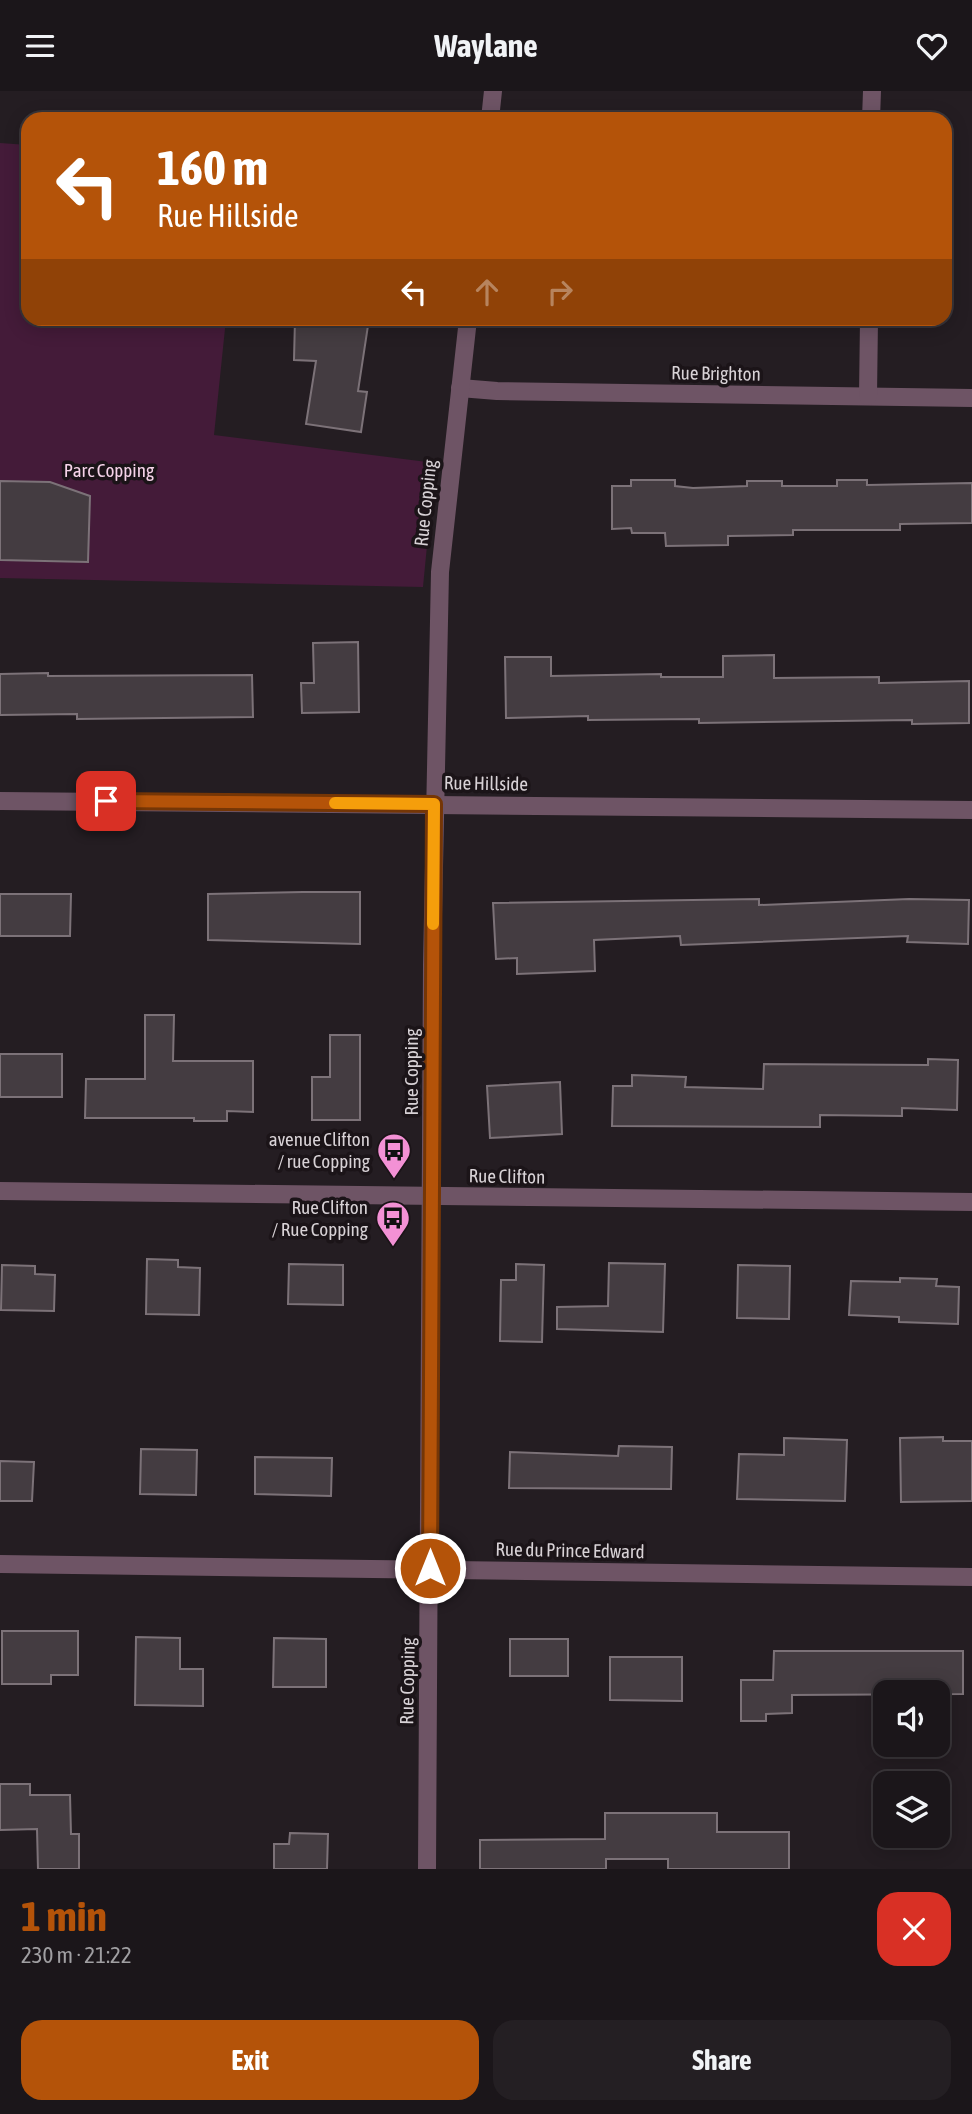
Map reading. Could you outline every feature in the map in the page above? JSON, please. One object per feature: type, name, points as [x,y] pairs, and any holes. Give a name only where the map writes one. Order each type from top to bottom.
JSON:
[{"type":"street","points":[[491,112],[493,91]]},
{"type":"street","points":[[872,91],[872,112]]},
{"type":"street","name":"Rue Copping","points":[[427,1869],[434,804],[440,572],[467,326]]},
{"type":"street","points":[[867,396],[869,326]]},
{"type":"street","name":"Rue Brighton","points":[[460,388],[497,391],[972,398]]},
{"type":"street","name":"Rue Hillside","points":[[0,801],[972,810]]},
{"type":"street","name":"Rue Clifton","points":[[0,1191],[972,1202]]},
{"type":"street","name":"Rue du Prince Edward","points":[[0,1564],[972,1577]]},
{"type":"green space","name":"Parc Copping","points":[[0,143],[21,144],[21,326],[225,326],[214,435],[435,463],[423,587],[0,578]]},
{"type":"building","points":[[295,326],[368,326],[358,391],[367,392],[361,432],[306,424],[316,361],[294,360]]},
{"type":"building","points":[[631,480],[675,480],[675,486],[693,488],[747,486],[747,481],[782,481],[782,486],[837,486],[837,480],[867,480],[867,485],[972,483],[972,523],[900,524],[900,530],[793,530],[793,535],[728,536],[728,545],[666,546],[665,533],[632,533],[631,528],[612,529],[612,486],[631,486]]},
{"type":"building","points":[[0,481],[50,482],[90,496],[88,562],[0,560]]},
{"type":"building","points":[[358,642],[359,712],[302,713],[301,683],[314,683],[313,643]]},
{"type":"building","points":[[774,655],[774,678],[879,677],[879,683],[969,681],[969,723],[912,724],[912,720],[699,723],[699,719],[588,720],[588,716],[506,718],[505,657],[551,657],[551,676],[661,674],[661,677],[723,677],[723,656]]},
{"type":"building","points":[[48,673],[48,676],[252,675],[253,717],[77,719],[77,714],[0,715],[0,674]]},
{"type":"building","points":[[360,892],[360,944],[208,940],[208,894]]},
{"type":"building","points":[[0,894],[71,894],[70,936],[0,936]]},
{"type":"building","points":[[759,899],[759,905],[909,899],[969,900],[968,944],[907,942],[908,936],[681,945],[680,936],[594,940],[595,971],[517,974],[517,958],[496,959],[493,903]]},
{"type":"building","points":[[145,1015],[174,1015],[173,1061],[253,1061],[253,1112],[227,1111],[227,1121],[194,1121],[194,1118],[85,1118],[86,1079],[145,1079]]},
{"type":"building","points":[[330,1035],[360,1035],[360,1120],[312,1120],[312,1077],[330,1077]]},
{"type":"building","points":[[0,1054],[62,1054],[62,1097],[0,1097]]},
{"type":"building","points":[[928,1059],[958,1060],[957,1110],[902,1108],[902,1116],[820,1115],[820,1127],[612,1126],[613,1086],[632,1086],[632,1075],[686,1077],[685,1087],[763,1089],[764,1064],[928,1065]]},
{"type":"building","points":[[560,1082],[562,1134],[490,1138],[487,1086]]},
{"type":"building","points":[[147,1259],[178,1260],[178,1267],[200,1268],[199,1315],[146,1314]]},
{"type":"building","points":[[609,1263],[665,1264],[663,1332],[557,1329],[557,1307],[608,1306]]},
{"type":"building","points":[[289,1264],[343,1265],[343,1305],[288,1304]]},
{"type":"building","points":[[516,1264],[544,1265],[542,1342],[500,1341],[501,1280],[516,1280]]},
{"type":"building","points":[[2,1265],[35,1266],[35,1274],[55,1275],[54,1311],[1,1310]]},
{"type":"building","points":[[738,1265],[790,1266],[789,1319],[737,1318]]},
{"type":"building","points":[[900,1278],[937,1279],[936,1286],[959,1287],[958,1324],[899,1322],[899,1317],[849,1315],[851,1281],[900,1282]]},
{"type":"building","points":[[943,1437],[943,1441],[972,1441],[972,1501],[901,1502],[900,1438]]},
{"type":"building","points":[[784,1438],[847,1440],[845,1501],[737,1499],[739,1454],[784,1455]]},
{"type":"building","points":[[619,1446],[672,1447],[671,1489],[509,1488],[510,1452],[618,1456]]},
{"type":"building","points":[[141,1449],[197,1450],[196,1495],[140,1494]]},
{"type":"building","points":[[255,1457],[332,1458],[331,1496],[255,1494]]},
{"type":"building","points":[[0,1461],[34,1462],[32,1501],[0,1501]]},
{"type":"building","points":[[2,1631],[78,1631],[78,1675],[51,1675],[51,1684],[2,1684]]},
{"type":"building","points":[[136,1637],[180,1638],[180,1669],[203,1669],[203,1706],[135,1705]]},
{"type":"building","points":[[274,1638],[326,1639],[326,1687],[273,1687]]},
{"type":"building","points":[[510,1639],[568,1639],[568,1676],[510,1676]]},
{"type":"building","points":[[774,1651],[963,1651],[963,1694],[950,1694],[950,1680],[873,1680],[873,1695],[792,1695],[792,1713],[766,1714],[766,1721],[741,1721],[741,1680],[773,1680]]},
{"type":"building","points":[[610,1657],[682,1657],[682,1701],[610,1700]]},
{"type":"building","points":[[0,1784],[30,1784],[30,1795],[70,1795],[71,1834],[79,1834],[79,1869],[38,1869],[37,1829],[0,1830]]},
{"type":"building","points":[[605,1813],[717,1813],[717,1832],[789,1832],[789,1869],[668,1869],[668,1859],[606,1859],[606,1869],[480,1869],[480,1840],[605,1839]]},
{"type":"building","points":[[290,1833],[328,1834],[327,1869],[274,1869],[274,1844],[289,1844]]},
{"type":"slow traffic","points":[[335,803],[434,804],[433,924]]},
{"type":"place","name":"avenue Clifton / rue Copping","points":[[394,1180]]},
{"type":"place","name":"Rue Clifton / Rue Copping","points":[[393,1248]]},
{"type":"route","points":[[106,801],[434,804],[430,1568]]}]
